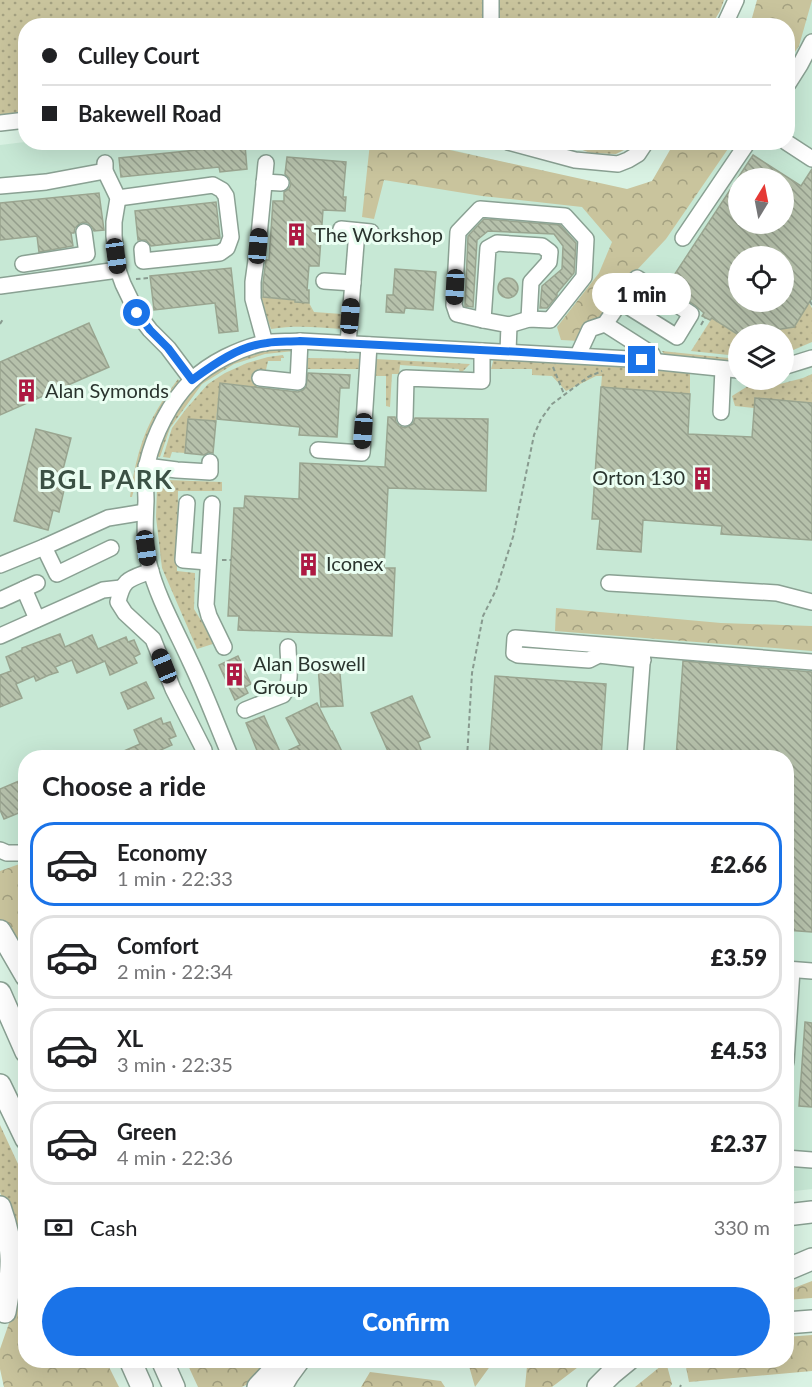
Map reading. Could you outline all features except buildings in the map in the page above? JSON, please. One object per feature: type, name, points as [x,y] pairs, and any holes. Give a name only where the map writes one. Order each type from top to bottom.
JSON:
[{"type":"highway","points":[[0,931],[18,962]]},
{"type":"highway","points":[[0,993],[18,1034]]},
{"type":"highway","points":[[0,1085],[18,1122]]},
{"type":"highway","points":[[0,1207],[12,1255],[11,1278],[2,1317]]},
{"type":"highway","points":[[794,1214],[812,1212]]},
{"type":"highway","points":[[794,1222],[812,1220]]},
{"type":"highway","points":[[794,1267],[812,1259]]},
{"type":"highway","points":[[2,1317],[18,1297]]},
{"type":"highway","points":[[794,1322],[812,1321]]},
{"type":"highway","points":[[134,1368],[142,1387]]},
{"type":"highway","points":[[166,1368],[174,1387]]},
{"type":"highway","points":[[258,1387],[275,1377],[288,1375],[293,1368]]},
{"type":"highway","points":[[598,1387],[618,1368]]},
{"type":"street","points":[[491,0],[491,18]]},
{"type":"street","points":[[728,18],[736,0]]},
{"type":"street","points":[[795,73],[812,42]]},
{"type":"street","points":[[0,123],[18,121]]},
{"type":"street","points":[[795,148],[812,159]]},
{"type":"street","points":[[538,150],[575,160],[618,164],[638,154],[641,150]]},
{"type":"street","points":[[683,238],[743,150]]},
{"type":"street","points":[[265,343],[253,299],[263,247],[266,163]]},
{"type":"street","points":[[0,186],[46,182],[105,167],[118,198],[114,222],[118,270],[123,284],[137,313],[192,380]]},
{"type":"street","points":[[264,182],[281,183]]},
{"type":"street","points":[[118,198],[213,184],[226,196],[231,237],[227,248],[220,253],[187,250],[143,261],[142,249]]},
{"type":"street","points":[[480,209],[565,216],[586,239],[584,277],[550,320],[529,319],[509,325],[457,314],[454,305],[458,232],[480,209]]},
{"type":"street","points":[[348,344],[356,231]]},
{"type":"street","points":[[23,264],[91,252],[84,232]]},
{"type":"street","points":[[483,320],[488,248],[497,243],[542,246],[550,252],[549,262],[531,282],[529,319]]},
{"type":"street","points":[[0,286],[118,270]]},
{"type":"street","points":[[324,281],[353,283]]},
{"type":"street","points":[[578,356],[590,329],[605,324],[621,302]]},
{"type":"street","points":[[605,324],[651,354],[655,361]]},
{"type":"street","points":[[508,352],[509,325]]},
{"type":"street","points":[[260,378],[298,382],[300,341]]},
{"type":"street","points":[[228,750],[151,571],[144,533],[146,466],[170,408],[192,380],[229,355],[265,343],[300,341],[630,359],[728,369]]},
{"type":"street","points":[[318,450],[362,453],[369,345]]},
{"type":"street","points":[[405,418],[406,378],[482,381],[482,351]]},
{"type":"street","points":[[794,364],[812,358]]},
{"type":"street","points":[[721,412],[728,382]]},
{"type":"street","points":[[146,466],[177,471],[210,472],[210,462]]},
{"type":"street","points":[[187,502],[183,560],[208,562]]},
{"type":"street","points":[[212,504],[206,605],[224,647]]},
{"type":"street","points":[[0,565],[108,518],[145,512]]},
{"type":"street","points":[[44,547],[57,573],[111,548]]},
{"type":"street","points":[[151,571],[129,579],[121,588],[118,602],[125,613],[153,639],[173,688],[204,750]]},
{"type":"street","points":[[609,583],[777,592],[812,602]]},
{"type":"street","points":[[0,600],[31,586],[37,619]]},
{"type":"street","points":[[0,636],[103,590],[121,588]]},
{"type":"street","points":[[643,655],[515,638],[514,652],[518,655],[588,660],[599,656],[643,655],[812,662]]},
{"type":"street","points":[[245,710],[286,692],[288,646]]},
{"type":"street","points":[[636,750],[643,655]]},
{"type":"street","points":[[0,850],[18,854]]},
{"type":"street","points":[[794,970],[812,971]]},
{"type":"street","points":[[794,1159],[812,1160]]},
{"type":"path","points":[[133,279],[149,278]]},
{"type":"path","points":[[0,324],[3,320]]},
{"type":"path","points":[[467,750],[472,673],[483,616],[496,590],[513,537],[534,435],[541,418],[552,404],[588,377],[630,359]]},
{"type":"path","points":[[553,367],[564,394]]},
{"type":"shaded area","points":[[761,0],[812,0],[812,1189],[794,1191],[794,750],[18,750],[18,952],[0,920],[0,145],[18,143],[18,150],[453,150],[619,190],[646,199],[672,150],[795,150],[795,18],[780,18]]},
{"type":"green space","points":[[0,0],[724,0],[716,18],[18,18],[18,113],[0,115]]},
{"type":"green space","points":[[757,0],[812,0],[799,46],[795,52],[795,18],[752,18]]},
{"type":"green space","points":[[369,150],[450,150],[627,189],[652,181],[670,150],[727,150],[666,239],[636,271],[603,319],[580,341],[561,340],[557,327],[599,273],[612,242],[582,207],[482,196],[384,180],[374,219],[362,217]]},
{"type":"green space","points":[[582,150],[624,150],[616,154],[590,153]]},
{"type":"green space","points":[[260,297],[295,300],[295,302],[309,303],[314,312],[342,314],[341,329],[297,327],[271,329]]},
{"type":"green space","points":[[809,303],[812,308],[812,342],[794,350],[794,327]]},
{"type":"green space","points":[[712,318],[728,328],[728,355],[691,351]]},
{"type":"green space","points":[[266,347],[294,347],[294,351],[265,354],[234,364],[202,384],[170,428],[160,457],[154,456],[166,423],[204,377],[228,361]]},
{"type":"green space","points":[[662,351],[728,358],[728,363],[671,357]]},
{"type":"green space","points":[[283,355],[284,358],[281,358],[281,361],[268,361],[266,370],[258,369],[257,387],[220,383],[216,421],[188,419],[185,453],[172,452],[170,458],[163,457],[172,428],[208,384],[247,363]]},
{"type":"green space","points":[[308,358],[366,359],[366,369],[307,369]]},
{"type":"green space","points":[[494,358],[690,371],[690,394],[601,387],[602,376],[596,376],[566,391],[552,376],[532,375],[532,369],[491,369]]},
{"type":"green space","points":[[375,359],[470,364],[460,374],[459,369],[400,365],[399,374],[392,374],[390,407],[386,406],[386,376],[372,376]]},
{"type":"green space","points":[[812,374],[812,403],[755,398],[754,408],[735,406],[732,396],[742,390],[794,390],[794,380]]},
{"type":"green space","points":[[178,379],[180,382],[140,467],[132,497],[130,497],[142,441],[159,406]]},
{"type":"green space","points":[[161,471],[166,472],[167,480],[222,482],[222,491],[178,491],[177,571],[195,573],[194,609],[202,622],[209,623],[219,642],[197,649],[162,568],[156,517],[157,489]]},
{"type":"green space","points":[[556,608],[721,623],[812,626],[812,651],[555,631]]},
{"type":"green space","points":[[18,865],[18,952],[0,920],[0,871]]},
{"type":"green space","points":[[0,1125],[18,1164],[18,1264],[12,1232],[0,1192]]},
{"type":"green space","points":[[812,1281],[812,1298],[794,1299],[794,1288]]},
{"type":"green space","points":[[18,1306],[18,1368],[110,1368],[119,1387],[4,1387],[0,1369],[0,1349],[14,1309]]},
{"type":"green space","points":[[812,1335],[812,1371],[689,1382],[686,1368],[794,1368],[794,1336]]},
{"type":"green space","points":[[189,1368],[267,1368],[261,1377],[242,1387],[198,1387]]},
{"type":"green space","points":[[470,1368],[489,1368],[475,1387]]},
{"type":"green space","points":[[527,1368],[577,1368],[552,1387],[525,1387]]},
{"type":"green space","points":[[659,1368],[668,1368],[672,1384],[670,1387],[635,1387]]},
{"type":"green space","points":[[370,1372],[441,1381],[445,1387],[361,1387]]},
{"type":"place","name":"The Workshop","points":[[296,235]]},
{"type":"place","name":"Alan Symonds","points":[[27,391]]},
{"type":"place","name":"Orton 130","points":[[703,478]]},
{"type":"place","name":"Iconex","points":[[308,564]]},
{"type":"place","name":"Alan Boswell Group","points":[[235,675]]},
{"type":"district","name":"BGL PARK","points":[[106,480]]},
{"type":"route","points":[[137,313],[192,380],[229,355],[245,349],[265,343],[300,341],[642,360]]}]
